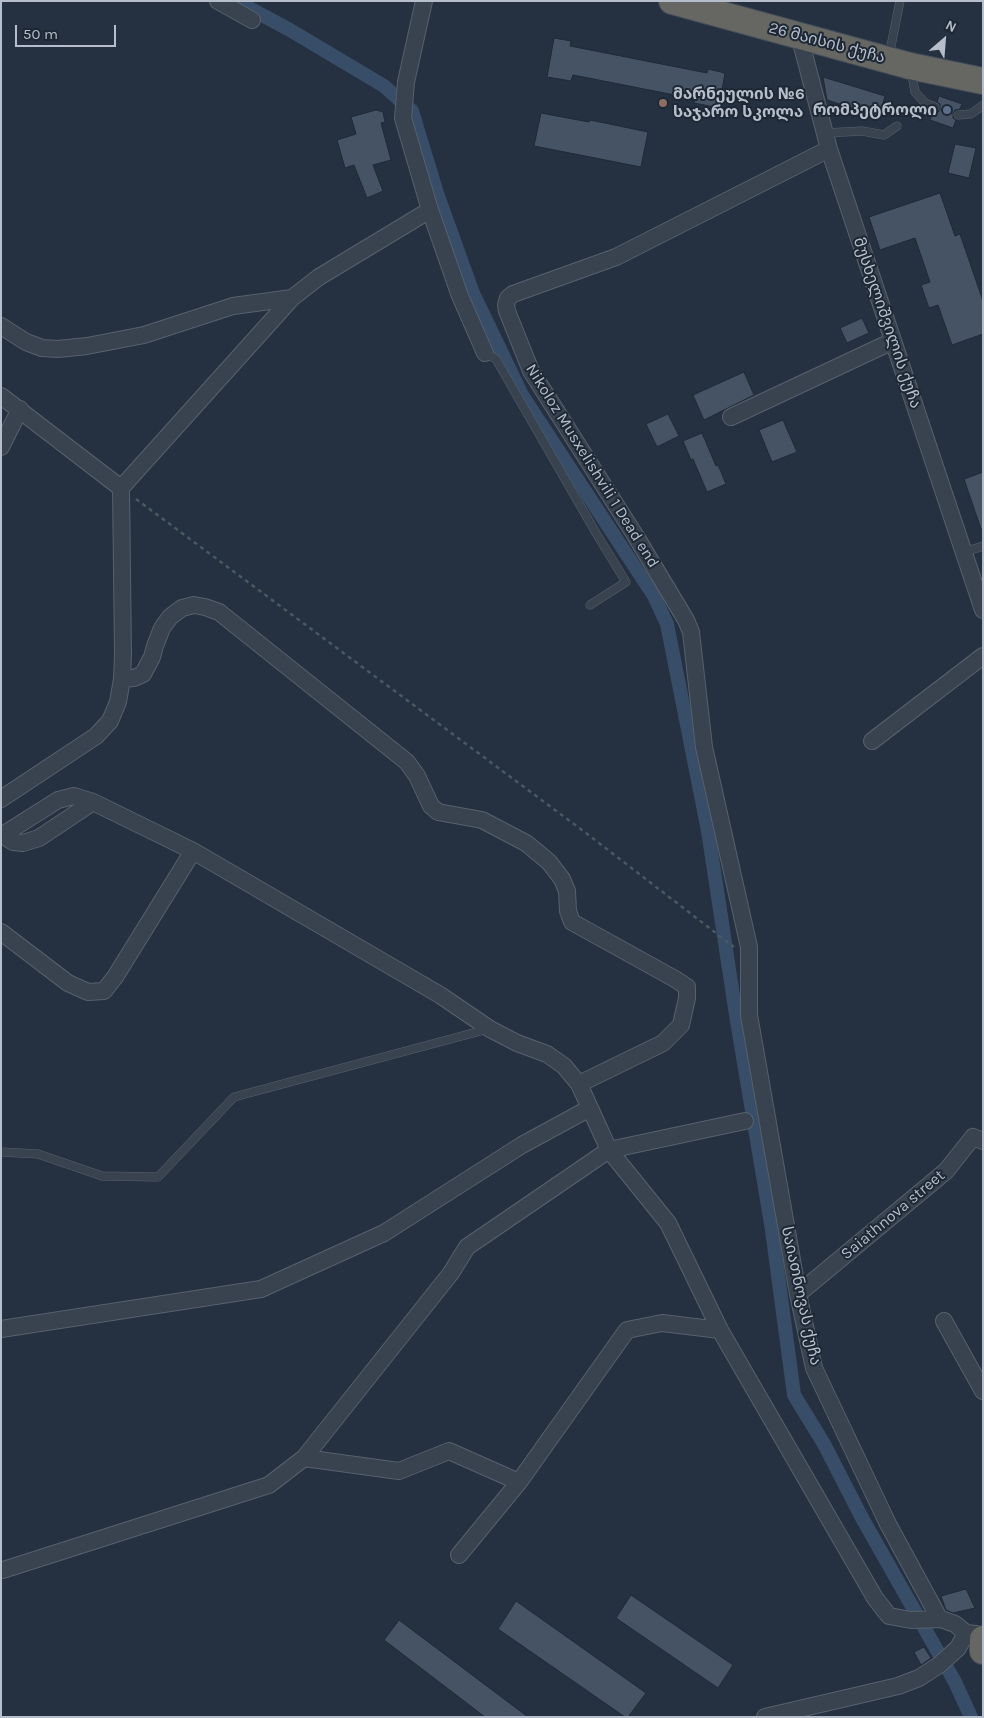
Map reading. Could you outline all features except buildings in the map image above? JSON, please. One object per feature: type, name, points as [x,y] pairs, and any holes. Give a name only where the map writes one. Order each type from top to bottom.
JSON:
[{"type":"highway","name":"26 მაისის ქუჩა","points":[[672,1],[899,63],[983,81]]},
{"type":"street","points":[[218,1],[252,20]]},
{"type":"street","points":[[424,1],[406,82],[403,118],[430,210],[460,296],[485,353]]},
{"type":"street","name":"მუსხელიშვილის ქუჩა","points":[[799,35],[827,141],[983,610]]},
{"type":"street","name":"Nikoloz Musxelishvili 1 Dead end","points":[[744,949],[704,747],[691,632],[686,620],[635,535],[531,371],[506,305],[508,298],[513,294],[616,257],[827,141]]},
{"type":"street","points":[[1,799],[96,736],[110,721],[118,702],[122,679],[121,488],[292,298],[319,277],[430,210]]},
{"type":"street","points":[[1,326],[26,342],[42,348],[58,349],[87,346],[144,335],[232,306],[292,298]]},
{"type":"street","points":[[731,417],[893,341]]},
{"type":"street","points":[[1,396],[121,488]]},
{"type":"street","points":[[1,447],[20,409]]},
{"type":"street","points":[[122,679],[134,678],[143,674],[152,658],[162,628],[170,617],[182,608],[194,605],[219,612],[407,762],[417,776],[431,806],[438,812],[482,820],[526,843],[549,862],[562,879],[567,891],[568,911],[572,922],[687,987],[687,998],[681,1025],[663,1043],[579,1084]]},
{"type":"street","points":[[872,741],[983,656]]},
{"type":"street","points":[[93,802],[40,838],[23,843],[13,842],[2,835],[58,800],[74,796],[93,802],[193,851],[440,995],[490,1029],[517,1043],[547,1054],[564,1066],[579,1084],[609,1150],[668,1223],[720,1330],[875,1598],[889,1616],[911,1620],[938,1619],[955,1624],[974,1641],[919,1678],[898,1686],[765,1717]]},
{"type":"street","points":[[1,932],[68,983],[88,992],[104,991],[115,977],[193,851]]},
{"type":"street","name":"საიათნოვას ქუჩა","points":[[744,949],[749,1015],[798,1294],[814,1368],[888,1524],[938,1619]]},
{"type":"street","points":[[1,1329],[261,1289],[384,1233],[522,1145],[590,1108]]},
{"type":"street","points":[[3,1570],[269,1485],[304,1458],[451,1273],[467,1247],[609,1150],[744,1121]]},
{"type":"street","name":"Saiathnova street","points":[[798,1294],[946,1171],[973,1136],[983,1141]]},
{"type":"street","points":[[944,1320],[983,1391]]},
{"type":"street","points":[[459,1554],[519,1482],[626,1330],[662,1323],[720,1330]]},
{"type":"street","points":[[304,1458],[399,1471],[449,1451],[519,1482]]},
{"type":"lane","points":[[900,1],[899,63],[915,92],[925,103],[935,107]]},
{"type":"lane","points":[[958,115],[971,114],[983,105]]},
{"type":"lane","points":[[827,141],[862,131],[884,135],[897,126]]},
{"type":"lane","points":[[485,353],[496,359],[626,582],[590,605]]},
{"type":"lane","points":[[964,552],[983,546]]},
{"type":"lane","points":[[1,1152],[38,1154],[102,1176],[158,1177],[234,1098],[490,1029]]},
{"type":"path","points":[[121,488],[578,827],[693,916],[744,949]]},
{"type":"waterway","points":[[236,1],[290,30],[384,86],[412,111],[437,193],[473,293],[522,395],[654,596],[667,624],[708,831],[772,1230],[794,1395],[824,1444],[862,1518],[955,1682],[971,1717]]},
{"type":"place","name":"მარნეულის №6 საჯარო სკოლა","points":[[663,103]]},
{"type":"place","name":"რომპეტროლი","points":[[947,110]]}]
